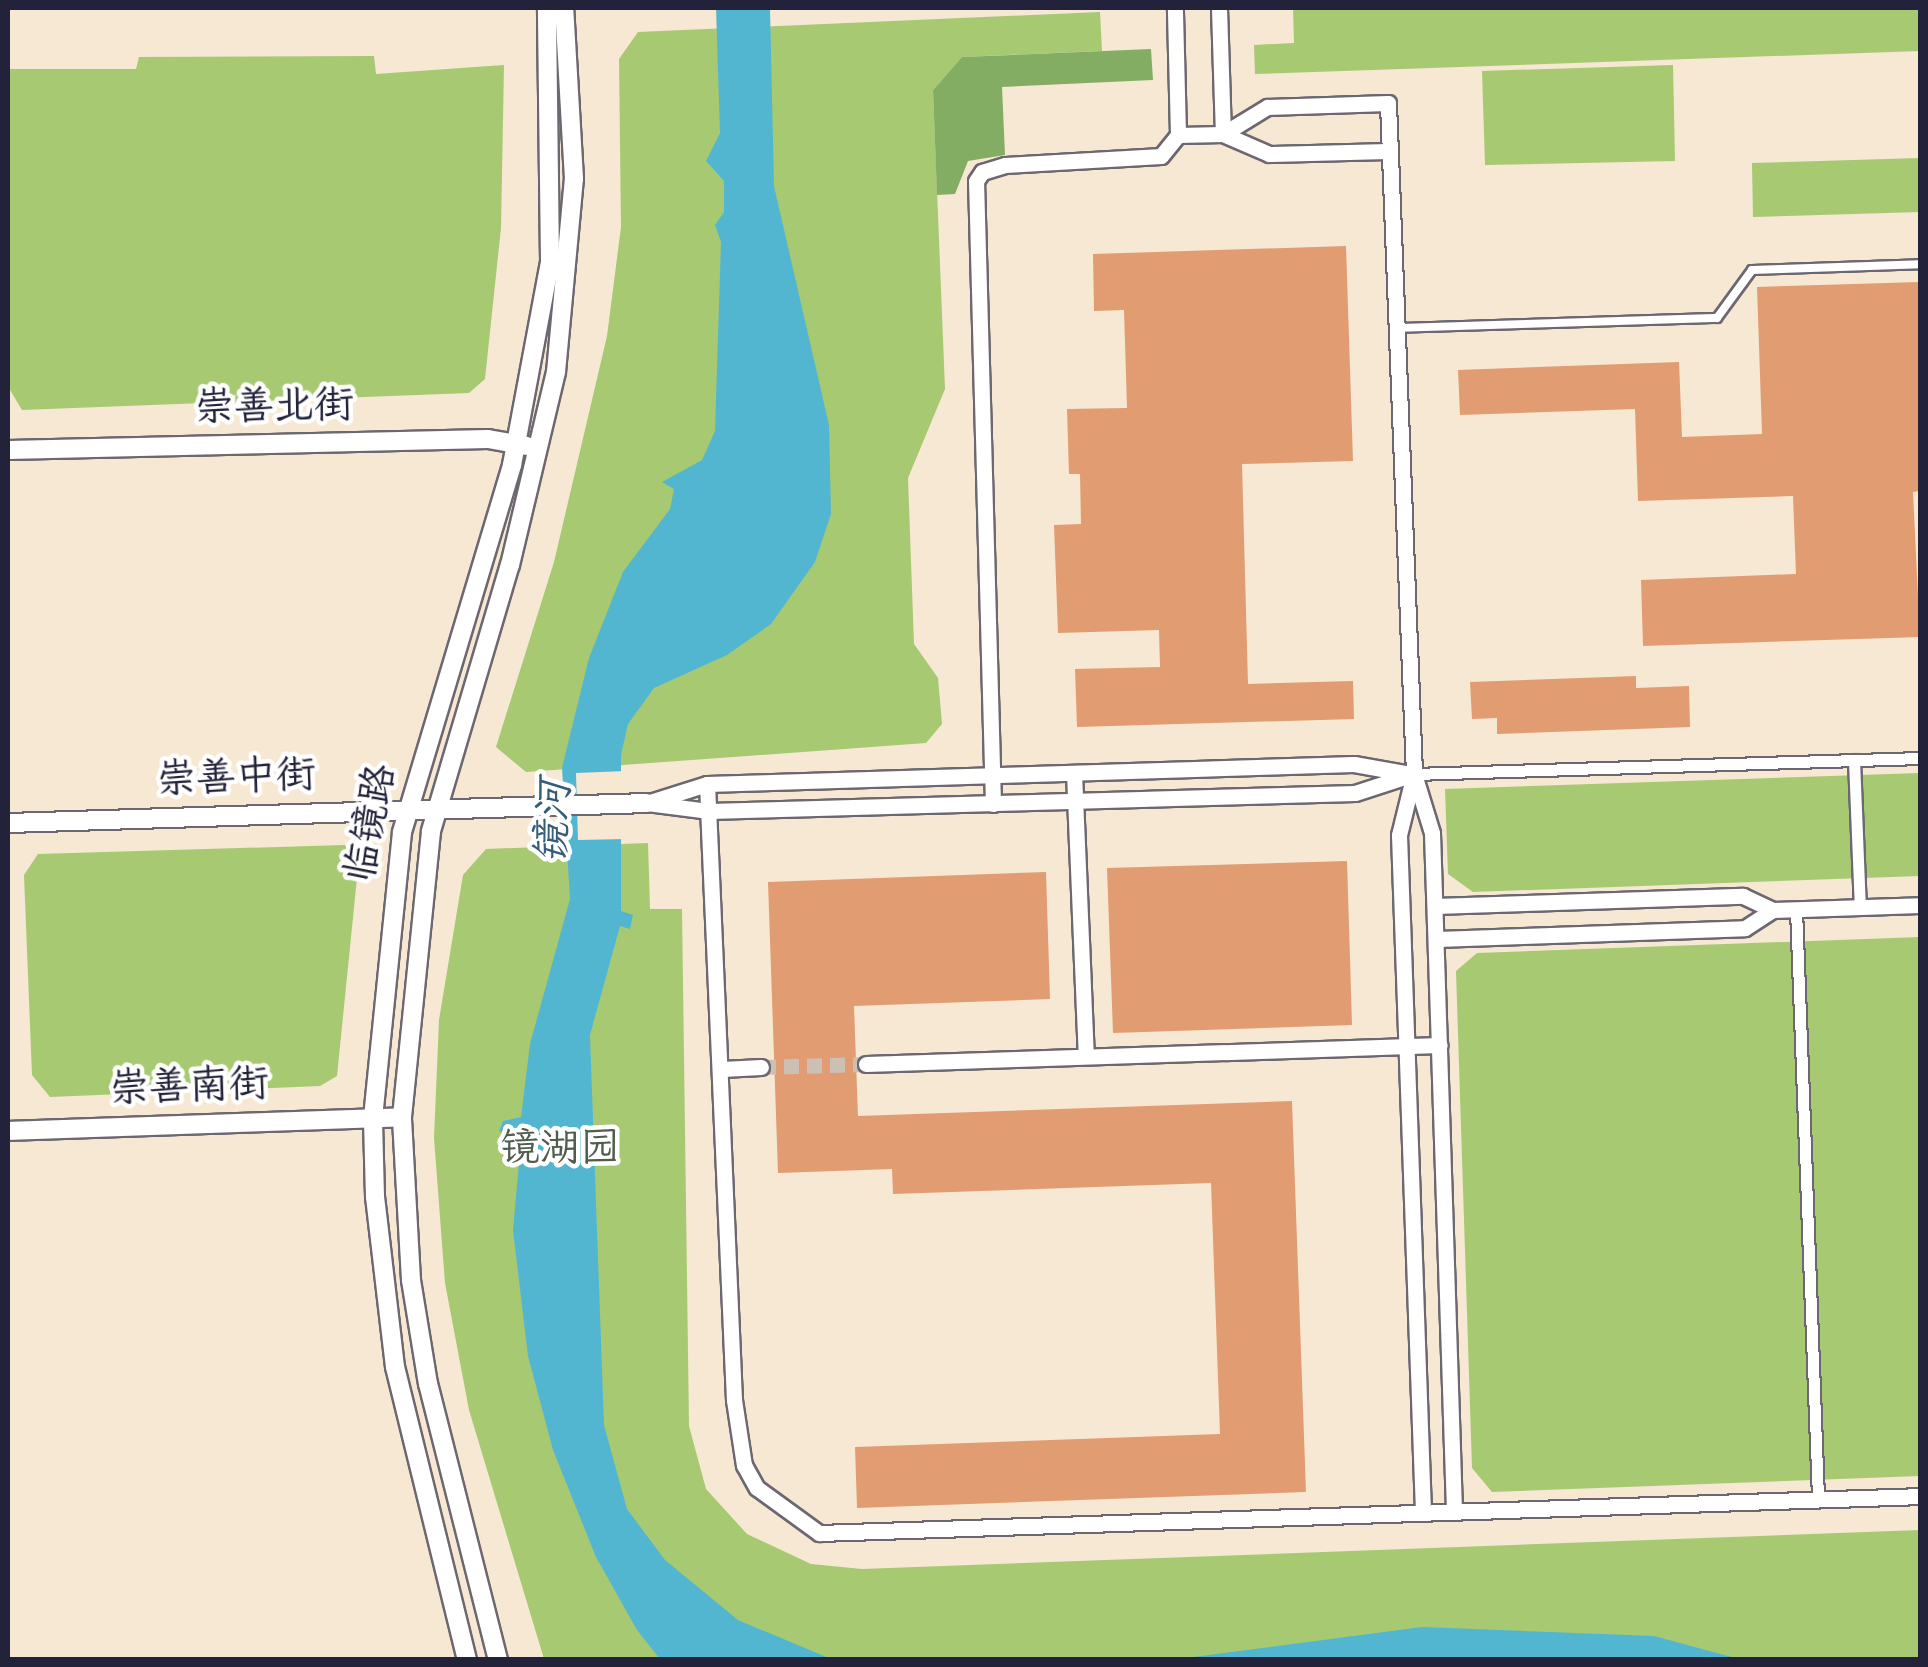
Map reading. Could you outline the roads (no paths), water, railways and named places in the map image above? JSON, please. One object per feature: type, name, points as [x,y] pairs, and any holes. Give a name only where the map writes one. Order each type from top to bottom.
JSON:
[{"type":"street","name":"临镜路","points":[[467,1660],[392,1349],[373,1118],[379,1019],[408,811],[518,444],[550,261],[547,8]]},
{"type":"street","name":"临镜路","points":[[498,1660],[428,1384],[411,1280],[402,1116],[417,932],[438,810],[540,449],[569,283],[574,179],[564,8]]},
{"type":"street","points":[[1175,8],[1178,135]]},
{"type":"street","points":[[1219,8],[1223,134]]},
{"type":"street","points":[[1223,134],[1267,106],[1388,103],[1414,774],[1432,833],[1454,1512]]},
{"type":"street","points":[[993,804],[976,181],[982,172],[1005,166],[1150,160],[1178,135],[1223,134],[1269,154],[1390,151]]},
{"type":"street","name":"崇善北街","points":[[8,450],[518,444],[540,449]]},
{"type":"street","points":[[646,803],[707,784],[1354,764],[1414,774],[1920,758]]},
{"type":"street","points":[[1854,760],[1860,907]]},
{"type":"street","points":[[1074,773],[1086,1056]]},
{"type":"street","points":[[646,803],[709,811],[1355,794],[1414,774]]},
{"type":"street","points":[[1414,774],[1399,836],[1422,1513]]},
{"type":"street","points":[[707,784],[734,1400],[744,1465],[757,1488],[818,1533],[1920,1496]]},
{"type":"street","name":"崇善中街","points":[[8,823],[646,803]]},
{"type":"street","points":[[1435,906],[1743,896],[1773,910],[1920,905]]},
{"type":"street","points":[[1436,939],[1745,928],[1773,910]]},
{"type":"street","points":[[1796,910],[1818,1499]]},
{"type":"street","points":[[866,1064],[1440,1045]]},
{"type":"street","points":[[722,1068],[761,1067]]},
{"type":"street","name":"崇善南街","points":[[8,1130],[402,1116]]},
{"type":"lane","points":[[1397,328],[1717,318],[1752,270],[1920,264]]},
{"type":"water","points":[[716,8],[770,8],[774,186],[829,425],[831,514],[815,562],[771,624],[727,655],[654,688],[628,724],[621,755],[621,911],[633,915],[630,929],[620,926],[590,1035],[604,1425],[627,1509],[665,1560],[738,1620],[831,1659],[660,1659],[637,1630],[596,1557],[553,1450],[528,1356],[513,1230],[521,1141],[499,1131],[503,1121],[521,1117],[530,1044],[570,899],[562,768],[589,658],[623,572],[670,509],[674,489],[662,482],[702,460],[715,431],[721,242],[715,225],[724,212],[724,181],[706,161],[720,133]]},
{"type":"water","points":[[1422,1627],[1654,1636],[1739,1659],[1178,1659]]},
{"type":"tunnel","points":[[761,1067],[866,1064]]},
{"type":"water label","name":"镜河","points":[[556,822]]},
{"type":"park label","name":"镜湖园","points":[[560,1151]]}]
